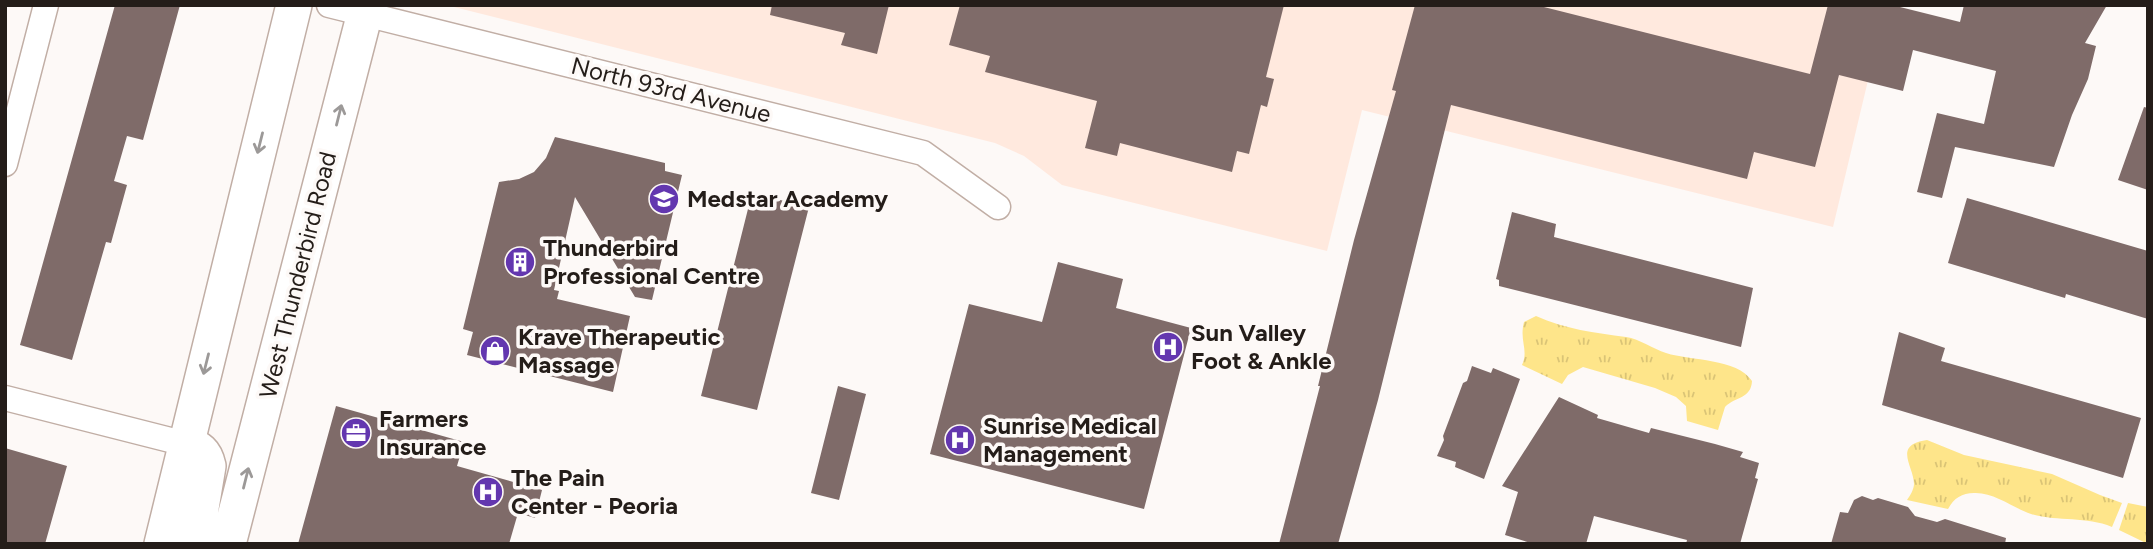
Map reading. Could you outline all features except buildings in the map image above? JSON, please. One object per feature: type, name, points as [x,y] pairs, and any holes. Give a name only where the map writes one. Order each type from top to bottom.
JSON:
[{"type":"main road","points":[[162,544],[294,5]]},
{"type":"main road","name":"West Thunderbird Road","points":[[228,544],[366,10]]},
{"type":"main road","points":[[186,444],[199,448],[206,457],[208,466],[195,544]]},
{"type":"street","points":[[5,164],[46,5]]},
{"type":"street","name":"North 93rd Avenue","points":[[330,5],[366,10],[923,153],[998,207]]},
{"type":"street","points":[[5,398],[186,444]]},
{"type":"shaded area","points":[[446,5],[1886,5],[1833,227],[1362,110],[1327,251],[1062,185],[1024,156],[995,143]]},
{"type":"green space","points":[[1536,316],[1569,327],[1631,338],[1676,356],[1725,364],[1745,374],[1752,381],[1751,387],[1746,394],[1725,407],[1718,430],[1687,421],[1686,406],[1676,397],[1655,388],[1583,367],[1568,375],[1562,384],[1522,365],[1525,355],[1524,322]]},
{"type":"green space","points":[[1927,440],[1964,455],[2052,474],[2122,503],[2112,527],[2092,521],[2031,514],[1981,493],[1962,495],[1948,509],[1907,500],[1914,484],[1908,451],[1910,446]]},
{"type":"green space","points":[[2128,503],[2148,507],[2148,544],[2119,530]]},
{"type":"place","name":"Medstar Academy","points":[[664,199]]},
{"type":"place","name":"Thunderbird Professional Centre","points":[[520,262]]},
{"type":"place","name":"Sun Valley Foot & Ankle","points":[[1168,347]]},
{"type":"place","name":"Krave Therapeutic Massage","points":[[495,351]]},
{"type":"place","name":"Farmers Insurance","points":[[356,433]]},
{"type":"place","name":"Sunrise Medical Management","points":[[960,440]]},
{"type":"place","name":"The Pain Center - Peoria","points":[[488,492]]}]
